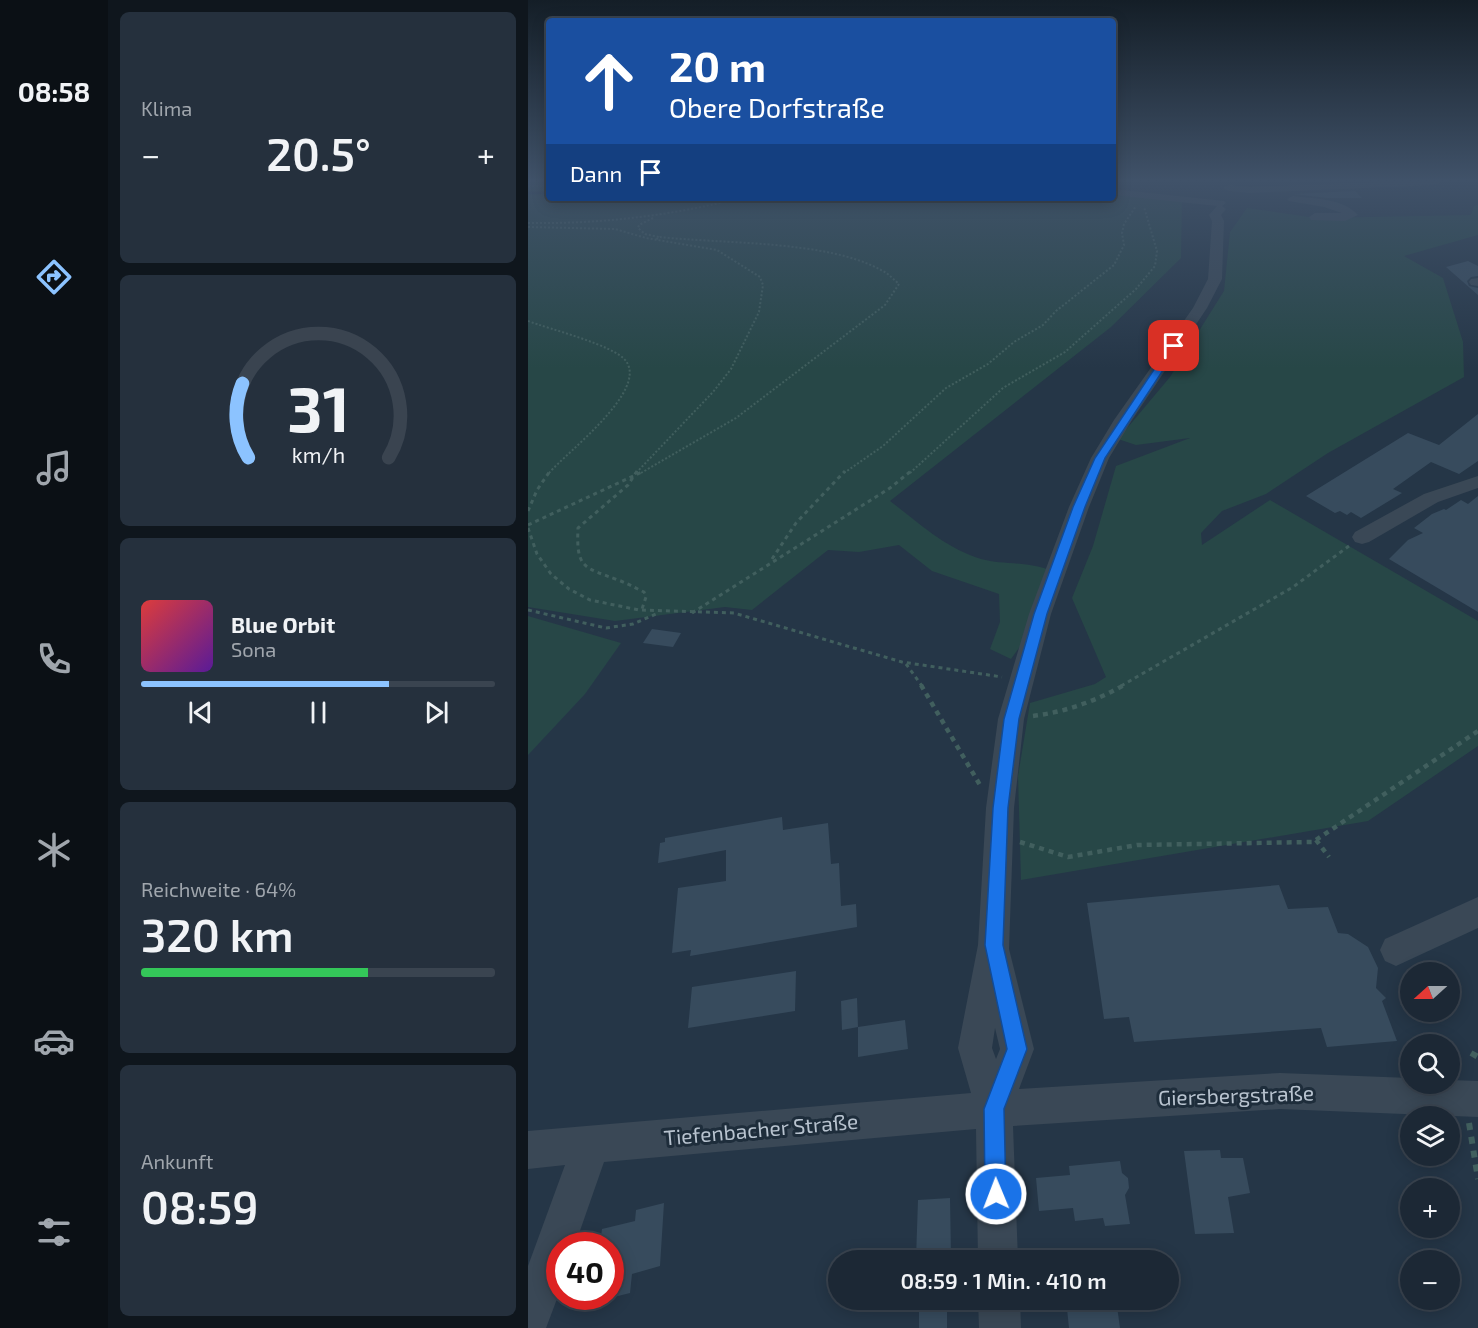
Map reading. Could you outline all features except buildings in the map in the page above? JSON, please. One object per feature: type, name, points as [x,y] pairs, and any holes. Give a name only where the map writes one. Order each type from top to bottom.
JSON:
[{"type":"street","points":[[998,1250],[994,1109],[1017,1049],[994,945],[1000,822],[1011,719],[1020,681],[1059,560],[1100,458],[1209,294],[1217,269],[1218,244]]},
{"type":"street","points":[[1362,537],[1431,498],[1478,482]]},
{"type":"street","points":[[1396,950],[1478,912]]},
{"type":"street","name":"Giersbergstraße","points":[[994,1109],[1280,1091],[1472,1098]]},
{"type":"street","name":"Tiefenbacher Straße","points":[[528,1150],[994,1109]]},
{"type":"street","points":[[528,1322],[591,1146]]},
{"type":"street","points":[[999,1310],[1000,1328]]},
{"type":"path","points":[[641,612],[646,597],[644,592],[618,580],[594,573],[585,566],[577,550],[578,528],[591,514],[628,485],[639,468],[702,406],[730,369],[759,312],[763,285],[755,272],[717,250],[680,244]]},
{"type":"path","points":[[737,244],[833,255],[882,269],[894,276],[899,284],[885,305],[736,418],[635,476],[528,527],[536,556],[555,578],[580,596],[597,603],[641,612],[738,613],[905,663],[975,670],[1020,681]]},
{"type":"path","points":[[771,561],[796,524],[846,470],[888,442],[946,388],[983,367],[1014,342],[1043,326],[1056,311],[1114,265],[1123,244]]},
{"type":"path","points":[[692,613],[890,488],[928,458],[1003,388],[1065,352],[1136,289],[1155,266],[1157,252],[1154,244]]},
{"type":"path","points":[[528,321],[613,352],[626,361],[632,376],[621,400],[549,472],[532,499],[528,512]]},
{"type":"path","points":[[1011,719],[1055,713],[1105,696],[1293,587],[1362,537]]},
{"type":"path","points":[[528,610],[606,628],[633,624],[659,612]]},
{"type":"path","points":[[905,663],[926,692],[1000,822],[1068,857],[1137,845],[1316,840],[1478,731]]},
{"type":"path","points":[[1316,840],[1329,857]]},
{"type":"path","points":[[1471,1053],[1478,1057]]},
{"type":"path","points":[[1472,1098],[1478,1179]]},
{"type":"green space","points":[[528,244],[1181,244],[1181,258],[1111,327],[890,501],[933,534],[968,554],[989,561],[1031,565],[1050,570],[1033,628],[1011,659],[990,649],[1000,622],[999,594],[932,571],[899,545],[859,552],[828,550],[752,610],[725,607],[615,621],[528,607]]},
{"type":"green space","points":[[1229,244],[1446,244],[1404,256],[1443,278],[1463,342],[1464,377],[1328,453],[1266,494],[1222,511],[1201,533],[1202,545],[1270,500],[1478,621],[1478,746],[1368,821],[1021,880],[1018,776],[1030,703],[1095,684],[1106,677],[1072,598],[1093,546],[1116,466],[1190,438],[1136,445],[1118,439],[1170,377],[1224,291]]},
{"type":"green space","points":[[528,616],[621,643],[585,694],[528,755]]},
{"type":"route","points":[[996,1194],[994,1109],[1017,1049],[994,945],[1000,808],[1011,719],[1040,614],[1079,507],[1100,458],[1174,346]]}]
